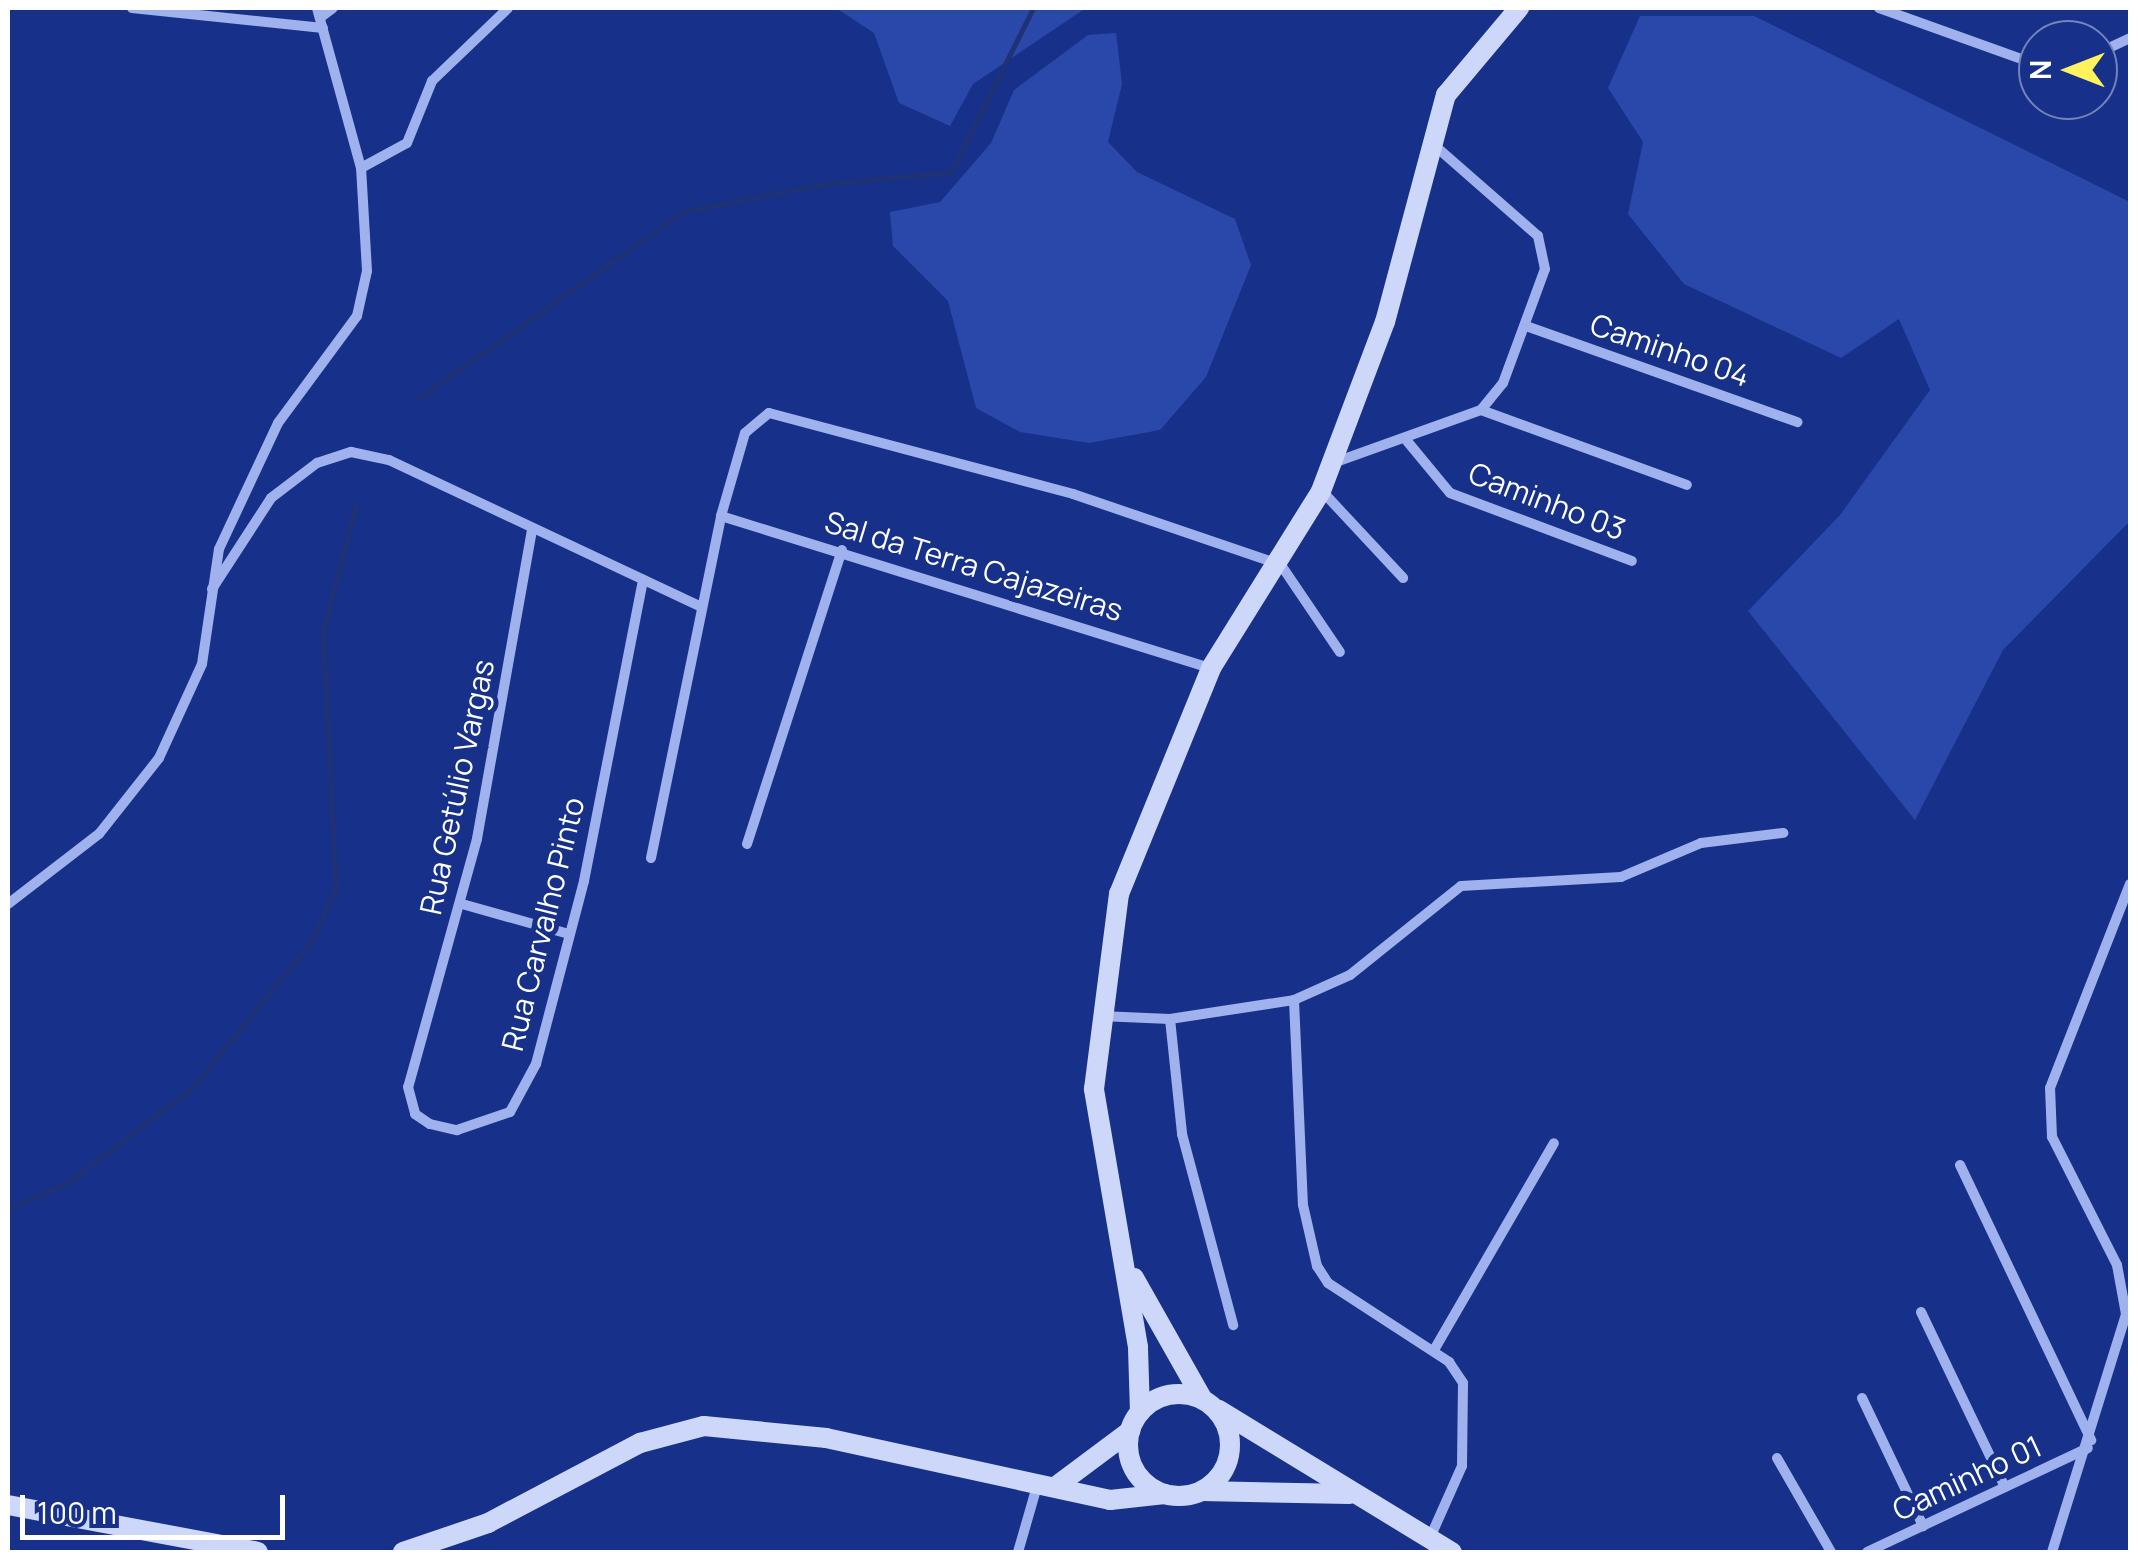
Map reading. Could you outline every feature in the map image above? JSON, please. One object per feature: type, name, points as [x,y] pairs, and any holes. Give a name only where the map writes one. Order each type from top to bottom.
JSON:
[{"type":"main road","points":[[1165,1494],[1131,1462],[1134,1421],[1120,1252],[1097,1138],[1099,1016],[1119,894],[1211,668],[1281,565],[1321,491],[1400,274],[1428,140],[1460,73],[1518,8]]},
{"type":"main road","points":[[1120,1252],[1230,1444],[1202,1491]]},
{"type":"main road","points":[[1046,1487],[1168,1394],[1209,1404],[1452,1552]]},
{"type":"main road","points":[[403,1552],[473,1530],[640,1443],[704,1426],[826,1438],[1110,1500],[1202,1491],[1358,1495]]},
{"type":"main road","points":[[8,1505],[258,1552]]},
{"type":"street","points":[[132,8],[320,18],[333,8]]},
{"type":"street","points":[[361,168],[407,143],[432,80],[508,8]]},
{"type":"street","points":[[1879,8],[2018,58]]},
{"type":"street","points":[[8,904],[99,834],[159,758],[202,664],[209,594],[219,549],[278,423],[357,316],[367,271],[361,168],[320,18]]},
{"type":"street","points":[[1332,463],[1406,441],[1481,410],[1526,326],[1545,269],[1538,236],[1428,140]]},
{"type":"street","name":"Caminho 04","points":[[1526,326],[1797,422]]},
{"type":"street","points":[[1481,410],[1687,484]]},
{"type":"street","points":[[651,858],[699,606],[721,516],[745,433],[769,414],[792,414],[1281,565],[1340,652]]},
{"type":"street","name":"Caminho 03","points":[[1406,441],[1450,493],[1632,561]]},
{"type":"street","points":[[209,594],[271,498],[318,463],[351,452],[389,460],[699,606]]},
{"type":"street","points":[[1321,491],[1403,578]]},
{"type":"street","name":"Sal da Terra Cajazeiras","points":[[721,516],[842,550],[1211,668]]},
{"type":"street","name":"Rua Getúlio Vargas","points":[[417,1052],[462,904],[532,530]]},
{"type":"street","points":[[748,844],[842,550]]},
{"type":"street","name":"Rua Carvalho Pinto","points":[[417,1052],[410,1102],[430,1124],[456,1130],[510,1112],[536,1064],[569,934],[643,580]]},
{"type":"street","points":[[1099,1016],[1170,1019],[1294,1000],[1350,975],[1461,886],[1621,877],[1701,843],[1784,833]]},
{"type":"street","points":[[2052,1552],[2124,1337],[2124,1288],[2052,1137],[2050,1088],[2130,884]]},
{"type":"street","points":[[462,904],[569,934]]},
{"type":"street","points":[[1294,1000],[1303,1205],[1317,1266],[1340,1292],[1434,1350],[1458,1370],[1466,1424],[1462,1466],[1430,1538]]},
{"type":"street","points":[[1170,1019],[1182,1134],[1233,1325]]},
{"type":"street","points":[[1434,1350],[1554,1143]]},
{"type":"street","points":[[1960,1165],[2090,1444]]},
{"type":"street","points":[[1921,1312],[2005,1488]]},
{"type":"street","points":[[1862,1398],[1923,1526]]},
{"type":"street","name":"Caminho 01","points":[[1868,1552],[2090,1444]]},
{"type":"street","points":[[1777,1458],[1831,1552]]},
{"type":"street","points":[[1018,1552],[1046,1487]]},
{"type":"shaded area","points":[[836,8],[1086,8],[973,84],[950,126],[899,103],[874,33]]},
{"type":"shaded area","points":[[1640,16],[1754,16],[2130,202],[2130,521],[2003,650],[1915,820],[1748,611],[1840,515],[1930,390],[1899,319],[1841,358],[1684,284],[1628,214],[1643,142],[1608,88]]},
{"type":"shaded area","points":[[1116,33],[1122,84],[1108,142],[1137,172],[1235,219],[1251,265],[1206,377],[1160,430],[1089,443],[1020,432],[976,408],[948,301],[893,246],[890,212],[940,202],[991,143],[1014,90],[1088,35]]},
{"type":"waterway","points":[[419,398],[683,212],[824,184],[951,172],[1033,8]]},
{"type":"waterway","points":[[8,1209],[67,1183],[193,1087],[309,945],[336,889],[323,631],[356,505]]}]
